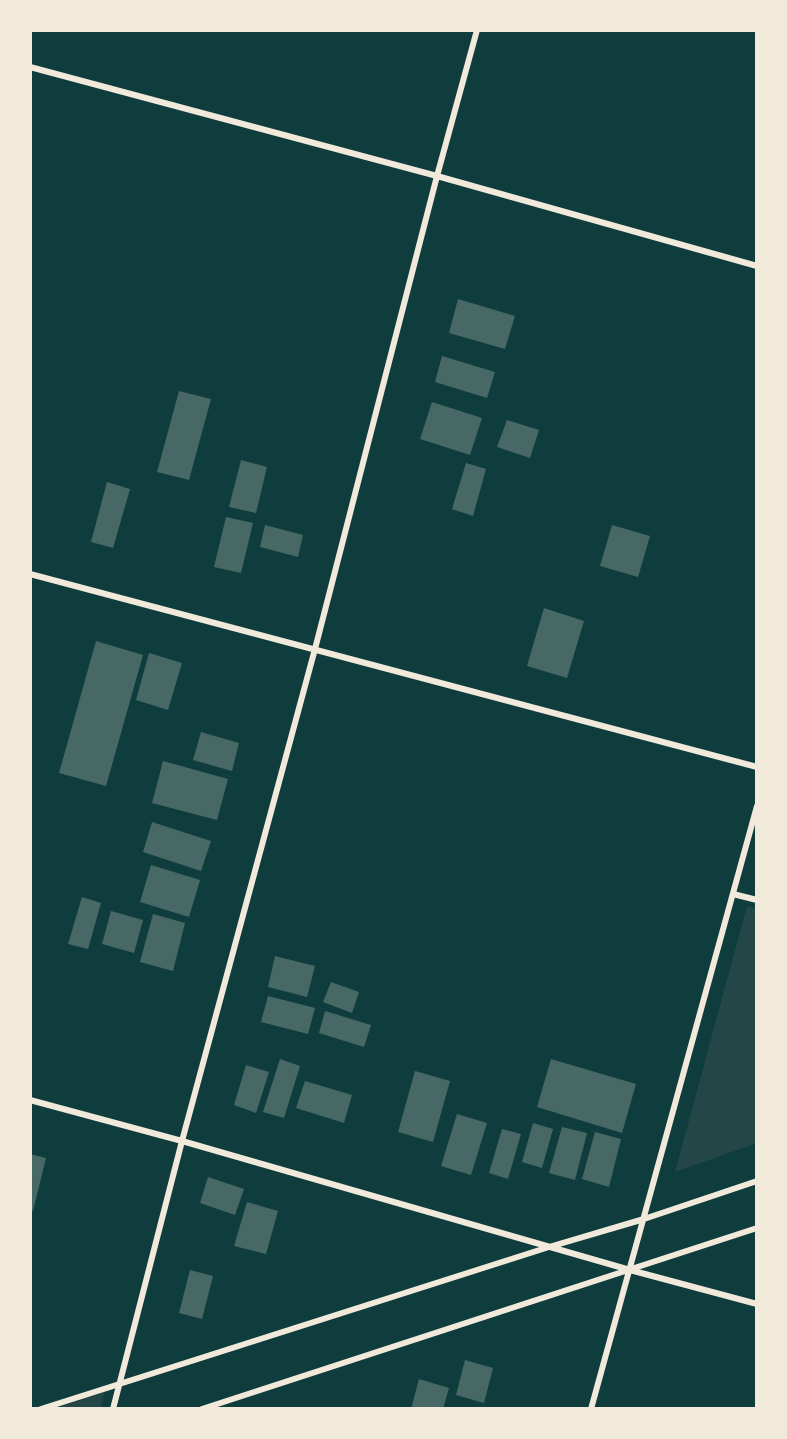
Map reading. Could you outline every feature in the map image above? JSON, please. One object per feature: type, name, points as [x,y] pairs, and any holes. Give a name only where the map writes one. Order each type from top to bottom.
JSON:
[{"type":"street","points":[[113,1409],[477,30]]},
{"type":"street","points":[[30,67],[437,176],[757,266]]},
{"type":"street","points":[[30,574],[757,767]]},
{"type":"street","points":[[591,1409],[757,806]]},
{"type":"street","points":[[733,894],[757,900]]},
{"type":"street","points":[[30,1100],[757,1304]]},
{"type":"street","points":[[41,1409],[549,1247],[644,1219],[757,1181]]},
{"type":"street","points":[[202,1409],[757,1228]]},
{"type":"shaded area","points":[[747,906],[757,909],[757,1143],[675,1172]]},
{"type":"shaded area","points":[[105,1392],[100,1409],[53,1409]]},
{"type":"building","points":[[458,299],[515,316],[505,349],[449,333]]},
{"type":"building","points":[[442,356],[495,372],[487,398],[435,382]]},
{"type":"building","points":[[179,391],[211,399],[189,480],[157,472]]},
{"type":"building","points":[[432,402],[482,418],[470,455],[420,439]]},
{"type":"building","points":[[507,420],[539,430],[530,458],[497,447]]},
{"type":"building","points":[[241,460],[267,467],[256,513],[229,507]]},
{"type":"building","points":[[466,463],[486,469],[473,516],[452,509]]},
{"type":"building","points":[[107,482],[130,489],[113,548],[91,542]]},
{"type":"building","points":[[226,517],[253,523],[241,573],[214,567]]},
{"type":"building","points":[[265,525],[303,535],[298,557],[260,547]]},
{"type":"building","points":[[612,525],[650,536],[638,577],[600,566]]},
{"type":"building","points":[[544,608],[584,621],[567,678],[527,666]]},
{"type":"building","points":[[96,641],[143,655],[106,786],[59,773]]},
{"type":"building","points":[[149,653],[182,663],[168,710],[136,700]]},
{"type":"building","points":[[201,732],[239,743],[232,771],[193,760]]},
{"type":"building","points":[[163,761],[228,779],[217,820],[152,803]]},
{"type":"building","points":[[152,822],[211,841],[201,871],[143,852]]},
{"type":"building","points":[[151,865],[200,880],[189,917],[140,902]]},
{"type":"building","points":[[82,897],[101,903],[88,949],[68,944]]},
{"type":"building","points":[[111,911],[143,920],[134,953],[102,944]]},
{"type":"building","points":[[153,914],[185,923],[173,971],[140,962]]},
{"type":"building","points":[[275,956],[315,966],[307,997],[268,987]]},
{"type":"building","points":[[331,982],[359,992],[352,1013],[323,1002]]},
{"type":"building","points":[[268,996],[315,1008],[308,1034],[261,1022]]},
{"type":"building","points":[[325,1011],[371,1025],[364,1047],[319,1033]]},
{"type":"building","points":[[280,1059],[300,1066],[284,1118],[263,1112]]},
{"type":"building","points":[[551,1059],[636,1084],[622,1133],[537,1107]]},
{"type":"building","points":[[246,1065],[269,1072],[256,1113],[234,1105]]},
{"type":"building","points":[[415,1071],[450,1081],[433,1142],[398,1132]]},
{"type":"building","points":[[305,1081],[352,1095],[344,1123],[296,1108]]},
{"type":"building","points":[[457,1114],[487,1123],[471,1175],[441,1166]]},
{"type":"building","points":[[533,1123],[553,1129],[542,1168],[522,1162]]},
{"type":"building","points":[[562,1127],[587,1133],[575,1180],[549,1173]]},
{"type":"building","points":[[502,1129],[521,1134],[508,1179],[489,1173]]},
{"type":"building","points":[[595,1132],[621,1139],[609,1187],[582,1179]]},
{"type":"building","points":[[30,1154],[46,1158],[33,1211],[30,1210]]},
{"type":"building","points":[[208,1177],[244,1189],[235,1215],[200,1203]]},
{"type":"building","points":[[247,1202],[278,1211],[266,1254],[234,1246]]},
{"type":"building","points":[[190,1270],[213,1276],[202,1319],[179,1313]]},
{"type":"building","points":[[465,1360],[493,1368],[484,1403],[456,1395]]},
{"type":"building","points":[[419,1379],[449,1388],[443,1409],[411,1409]]}]
